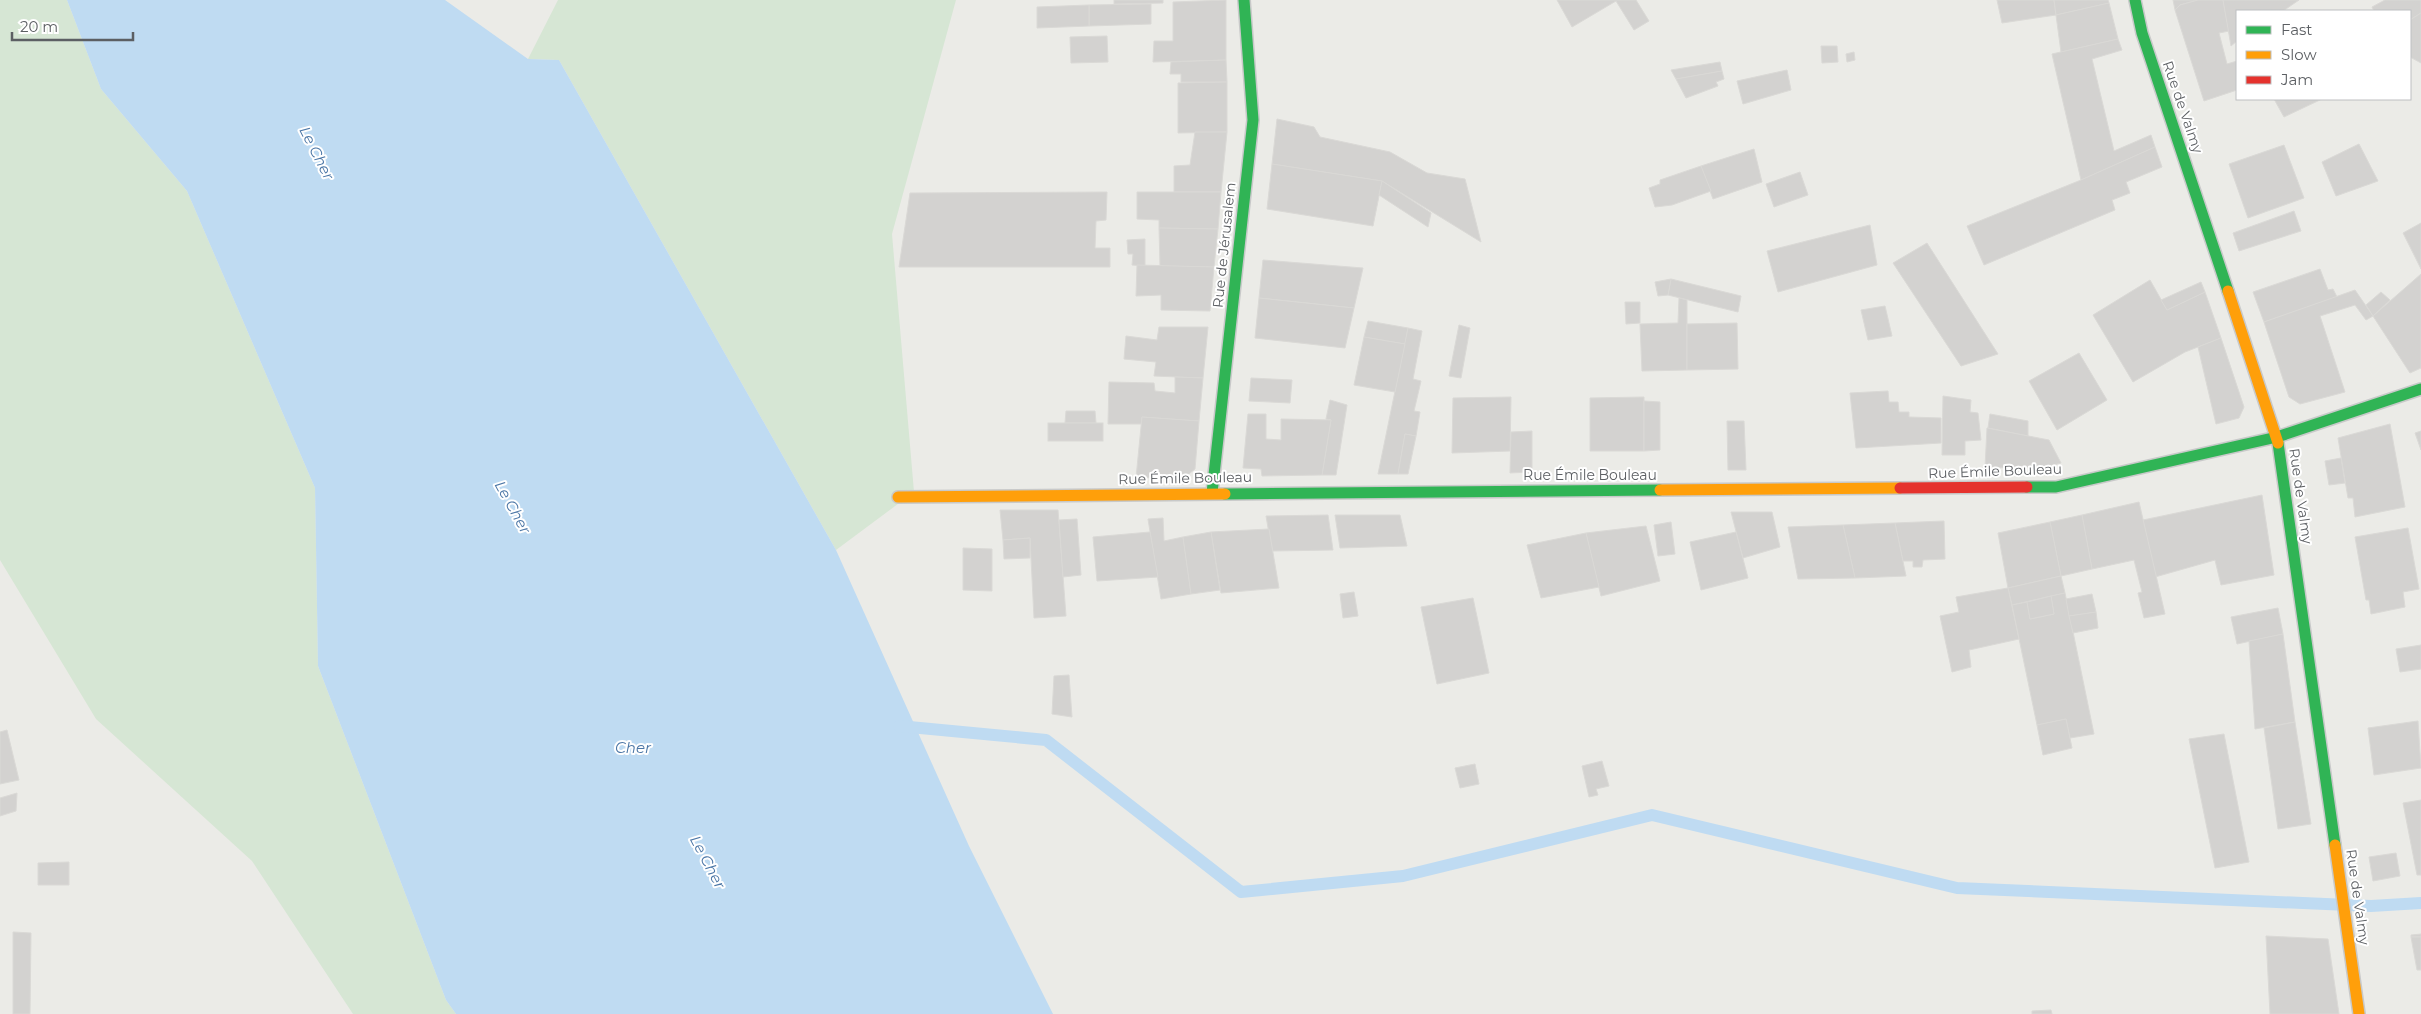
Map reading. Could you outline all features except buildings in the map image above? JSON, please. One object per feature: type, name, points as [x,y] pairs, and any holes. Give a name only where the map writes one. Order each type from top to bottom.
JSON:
[{"type":"street","name":"Rue de Jérusalem","points":[[1212,493],[1253,120],[1244,0]]},
{"type":"street","name":"Rue de Valmy","points":[[2135,0],[2142,33],[2277,436],[2360,1014]]},
{"type":"street","name":"Rue Émile Bouleau","points":[[898,497],[2056,486],[2277,436],[2421,389]]},
{"type":"green space","points":[[0,0],[67,0],[101,89],[187,191],[315,488],[318,666],[446,1000],[456,1014],[353,1014],[252,861],[96,719],[0,560]]},
{"type":"green space","points":[[558,0],[956,0],[892,234],[914,492],[836,550],[559,60],[528,59]]},
{"type":"water","name":"Cher","points":[[67,0],[445,0],[528,59],[559,60],[836,550],[969,846],[1053,1014],[456,1014],[446,1000],[318,666],[315,488],[187,191],[101,89]]},
{"type":"waterway","points":[[899,726],[1046,740],[1241,892],[1403,876],[1652,815],[1957,888],[2371,906],[2421,903]]},
{"type":"traffic: fast","points":[[1212,493],[1253,120],[1244,0]]},
{"type":"traffic: fast","points":[[2135,0],[2142,33],[2228,291]]},
{"type":"traffic: fast","points":[[2027,487],[2056,487],[2277,437],[2421,389]]},
{"type":"traffic: fast","points":[[2278,443],[2335,845]]},
{"type":"traffic: fast","points":[[1225,494],[1660,490]]},
{"type":"traffic: slow","points":[[2228,291],[2278,443]]},
{"type":"traffic: slow","points":[[1660,490],[1900,488]]},
{"type":"traffic: slow","points":[[898,497],[1225,494]]},
{"type":"traffic: slow","points":[[2335,845],[2359,1014]]},
{"type":"traffic: jam","points":[[1900,488],[2027,487]]},
{"type":"water label","name":"Le Cher","points":[[317,153]]},
{"type":"water label","name":"Le Cher","points":[[513,507]]},
{"type":"water label","name":"Le Cher","points":[[708,862]]}]
